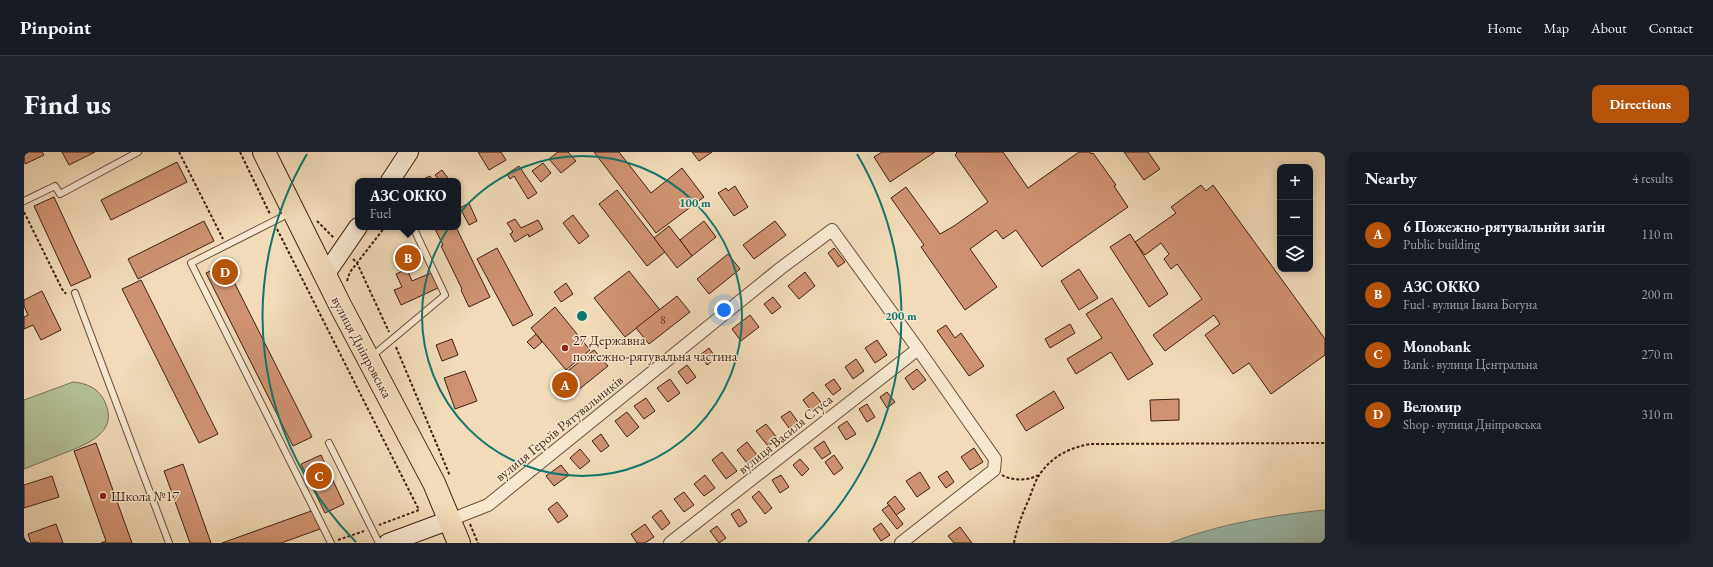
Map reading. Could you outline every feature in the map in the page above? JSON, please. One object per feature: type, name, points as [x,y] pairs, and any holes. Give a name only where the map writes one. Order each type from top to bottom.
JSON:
[{"type":"highway","name":"вулиця Дніпровська","points":[[264,152],[304,214],[325,275],[434,483],[458,517],[459,543]]},
{"type":"street","points":[[392,178],[409,152]]},
{"type":"street","points":[[325,275],[356,230]]},
{"type":"street","name":"вулиця Героїв Рятувальників","points":[[458,517],[488,505],[781,268],[832,230],[918,349]]},
{"type":"street","points":[[901,543],[994,470],[994,459],[918,349]]},
{"type":"street","name":"вулиця Василя Стуса","points":[[670,543],[918,349]]},
{"type":"street","points":[[388,543],[458,517]]},
{"type":"lane","points":[[24,200],[56,186],[60,194],[138,152]]},
{"type":"lane","points":[[304,214],[273,221],[191,263],[331,543]]},
{"type":"lane","points":[[368,359],[445,295],[414,230]]},
{"type":"lane","points":[[75,293],[169,543]]},
{"type":"lane","points":[[329,443],[379,543]]},
{"type":"path","points":[[179,152],[226,245]]},
{"type":"path","points":[[240,152],[273,221],[419,510],[331,543]]},
{"type":"path","points":[[24,212],[62,289],[80,306]]},
{"type":"path","points":[[304,214],[344,248],[357,263],[392,339],[452,480]]},
{"type":"path","points":[[347,286],[348,276],[383,230]]},
{"type":"path","points":[[994,470],[1005,477],[1032,479],[1054,459],[1068,450],[1091,444],[1325,443]]},
{"type":"path","points":[[1014,543],[1018,525],[1039,474]]},
{"type":"path","points":[[458,517],[478,543]]},
{"type":"green space","points":[[73,382],[95,389],[104,400],[108,411],[108,421],[104,429],[90,442],[24,469],[24,400]]},
{"type":"water","points":[[1325,510],[1325,543],[1170,543],[1189,536],[1246,521]]},
{"type":"building","points":[[24,152],[42,152],[44,155],[25,164]]},
{"type":"building","points":[[62,152],[95,152],[69,165]]},
{"type":"building","points":[[478,152],[501,152],[506,160],[489,170]]},
{"type":"building","points":[[558,152],[568,152],[576,161],[561,173],[549,159]]},
{"type":"building","points":[[594,152],[619,152],[651,193],[682,168],[704,197],[656,233]]},
{"type":"building","points":[[692,152],[712,152],[699,161]]},
{"type":"building","points":[[882,152],[935,152],[890,182],[874,157]]},
{"type":"building","points":[[956,152],[1003,152],[1028,188],[1079,152],[1090,152],[1091,154],[1093,153],[1116,185],[1114,186],[1128,207],[1042,267],[1016,230],[1003,239],[996,230],[970,249],[997,287],[965,310],[921,247],[924,245],[891,198],[906,187],[940,234],[988,202],[955,155],[957,153]]},
{"type":"building","points":[[1124,152],[1148,152],[1160,169],[1144,180]]},
{"type":"building","points":[[177,162],[187,182],[111,220],[101,200]]},
{"type":"building","points":[[543,163],[551,173],[541,182],[532,171]]},
{"type":"building","points":[[519,166],[537,193],[528,199],[514,176],[510,179],[507,174]]},
{"type":"building","points":[[442,170],[448,178],[438,178],[435,175]]},
{"type":"building","points":[[1201,185],[1206,191],[1213,185],[1325,339],[1325,355],[1271,394],[1249,363],[1233,374],[1205,335],[1220,324],[1214,315],[1165,351],[1153,335],[1202,299],[1177,264],[1171,269],[1164,259],[1169,254],[1161,243],[1145,255],[1135,242],[1176,213],[1171,207]]},
{"type":"building","points":[[735,186],[748,207],[734,216],[718,193],[726,188],[728,191]]},
{"type":"building","points":[[617,190],[665,252],[647,266],[599,204]]},
{"type":"building","points":[[54,197],[91,277],[71,286],[34,206]]},
{"type":"building","points":[[469,203],[477,221],[469,225],[461,207]]},
{"type":"building","points":[[573,215],[589,236],[579,244],[563,223]]},
{"type":"building","points":[[515,219],[521,228],[538,220],[543,229],[529,237],[528,234],[515,242],[510,234],[513,232],[507,223]]},
{"type":"building","points":[[204,221],[214,241],[138,279],[128,259]]},
{"type":"building","points":[[704,221],[716,237],[692,256],[680,240]]},
{"type":"building","points":[[775,221],[786,235],[754,259],[743,245]]},
{"type":"building","points":[[669,226],[692,256],[677,268],[654,238]]},
{"type":"building","points":[[436,230],[457,230],[490,297],[469,307],[441,246],[443,245]]},
{"type":"building","points":[[1130,234],[1168,294],[1149,307],[1110,247]]},
{"type":"building","points":[[497,248],[533,315],[513,326],[477,259]]},
{"type":"building","points":[[834,248],[845,262],[838,267],[828,253]]},
{"type":"building","points":[[728,254],[740,269],[709,294],[697,279]]},
{"type":"building","points":[[225,264],[312,437],[293,446],[206,273]]},
{"type":"building","points":[[407,269],[412,281],[431,273],[438,288],[401,305],[394,290],[402,287],[396,274]]},
{"type":"building","points":[[1079,269],[1098,298],[1079,310],[1061,281]]},
{"type":"building","points":[[629,271],[660,310],[625,337],[594,298]]},
{"type":"building","points":[[805,272],[815,286],[799,299],[788,286]]},
{"type":"building","points":[[141,280],[218,434],[199,443],[122,289]]},
{"type":"building","points":[[566,283],[573,294],[561,302],[554,292]]},
{"type":"building","points":[[42,291],[61,330],[41,340],[33,325],[24,329],[24,317],[28,315],[24,306],[24,300]]},
{"type":"building","points":[[677,296],[690,312],[649,344],[636,328]]},
{"type":"building","points":[[773,297],[781,307],[772,314],[764,304]]},
{"type":"building","points":[[1112,298],[1153,364],[1128,380],[1111,352],[1076,374],[1067,359],[1102,338],[1086,314]]},
{"type":"building","points":[[555,307],[590,350],[566,370],[531,328]]},
{"type":"building","points":[[750,315],[759,327],[741,341],[732,329]]},
{"type":"building","points":[[1070,324],[1075,333],[1050,348],[1045,339]]},
{"type":"building","points":[[946,325],[955,338],[961,333],[984,366],[969,376],[937,331]]},
{"type":"building","points":[[536,334],[542,342],[534,349],[527,342]]},
{"type":"building","points":[[452,339],[458,355],[442,361],[436,345]]},
{"type":"building","points":[[877,340],[887,355],[875,363],[865,348]]},
{"type":"building","points":[[709,348],[716,358],[707,365],[700,355]]},
{"type":"building","points":[[594,350],[608,366],[567,399],[554,382]]},
{"type":"building","points":[[856,359],[864,371],[853,379],[845,367]]},
{"type":"building","points":[[687,365],[696,377],[687,384],[678,372]]},
{"type":"building","points":[[917,369],[926,380],[913,390],[905,378]]},
{"type":"building","points":[[465,371],[477,401],[455,409],[444,378]]},
{"type":"building","points":[[670,379],[680,393],[668,402],[657,388]]},
{"type":"building","points":[[834,379],[841,389],[833,395],[825,385]]},
{"type":"building","points":[[1054,391],[1064,408],[1026,431],[1016,415]]},
{"type":"building","points":[[813,392],[822,404],[812,412],[803,400]]},
{"type":"building","points":[[887,392],[895,402],[887,408],[880,397]]},
{"type":"building","points":[[646,398],[655,411],[644,419],[634,406]]},
{"type":"building","points":[[1179,399],[1179,420],[1151,421],[1150,400]]},
{"type":"building","points":[[867,404],[875,417],[867,422],[859,409]]},
{"type":"building","points":[[790,411],[798,422],[789,428],[781,417]]},
{"type":"building","points":[[627,412],[639,427],[627,437],[615,421]]},
{"type":"building","points":[[847,421],[856,434],[846,440],[838,427]]},
{"type":"building","points":[[766,424],[778,439],[768,446],[756,431]]},
{"type":"building","points":[[601,434],[609,446],[601,452],[592,441]]},
{"type":"building","points":[[824,441],[831,453],[822,459],[814,448]]},
{"type":"building","points":[[747,442],[757,455],[747,463],[737,450]]},
{"type":"building","name":"Школа №17","points":[[96,443],[132,543],[101,543],[106,541],[74,451]]},
{"type":"building","points":[[974,448],[983,462],[970,470],[961,457]]},
{"type":"building","points":[[580,449],[590,461],[580,469],[570,458]]},
{"type":"building","points":[[722,452],[737,471],[726,479],[712,460]]},
{"type":"building","points":[[321,455],[344,504],[325,513],[301,464]]},
{"type":"building","points":[[834,455],[843,468],[834,475],[825,462]]},
{"type":"building","points":[[800,459],[809,469],[802,476],[793,465]]},
{"type":"building","points":[[183,464],[211,543],[190,543],[164,471]]},
{"type":"building","points":[[561,465],[569,475],[554,486],[546,476]]},
{"type":"building","points":[[947,471],[954,482],[946,488],[938,477]]},
{"type":"building","points":[[920,472],[930,488],[917,497],[906,481]]},
{"type":"building","points":[[705,475],[715,488],[704,496],[694,484]]},
{"type":"building","points":[[781,475],[789,487],[780,493],[772,480]]},
{"type":"building","points":[[52,476],[59,497],[24,508],[24,485]]},
{"type":"building","points":[[759,491],[772,508],[765,514],[752,497]]},
{"type":"building","points":[[684,492],[694,505],[684,512],[674,499]]},
{"type":"building","points":[[895,496],[905,509],[896,515],[887,503]]},
{"type":"building","points":[[557,502],[568,516],[558,523],[548,509]]},
{"type":"building","points":[[889,505],[903,524],[897,529],[882,510]]},
{"type":"building","points":[[739,509],[747,522],[739,527],[731,514]]},
{"type":"building","points":[[314,510],[320,529],[281,543],[222,543]]},
{"type":"building","points":[[661,510],[670,523],[662,530],[652,517]]},
{"type":"building","points":[[881,523],[890,535],[881,541],[873,529]]},
{"type":"building","points":[[56,524],[63,543],[31,543],[28,534]]},
{"type":"building","points":[[645,524],[654,537],[645,543],[637,543],[631,534]]},
{"type":"building","points":[[717,526],[726,538],[719,543],[710,531]]},
{"type":"building","points":[[960,527],[972,543],[954,543],[948,536]]},
{"type":"place","name":"АЗС ОККО","points":[[408,258]]},
{"type":"place","name":"Веломир","points":[[225,272]]},
{"type":"place","name":"27 Державна пожежно-рятувальна частина","points":[[565,348]]},
{"type":"place","name":"6 Пожежно-рятувальнйи загін","points":[[565,385]]},
{"type":"place","name":"Monobank","points":[[319,476]]},
{"type":"place","name":"Школа №17","points":[[103,496]]}]
